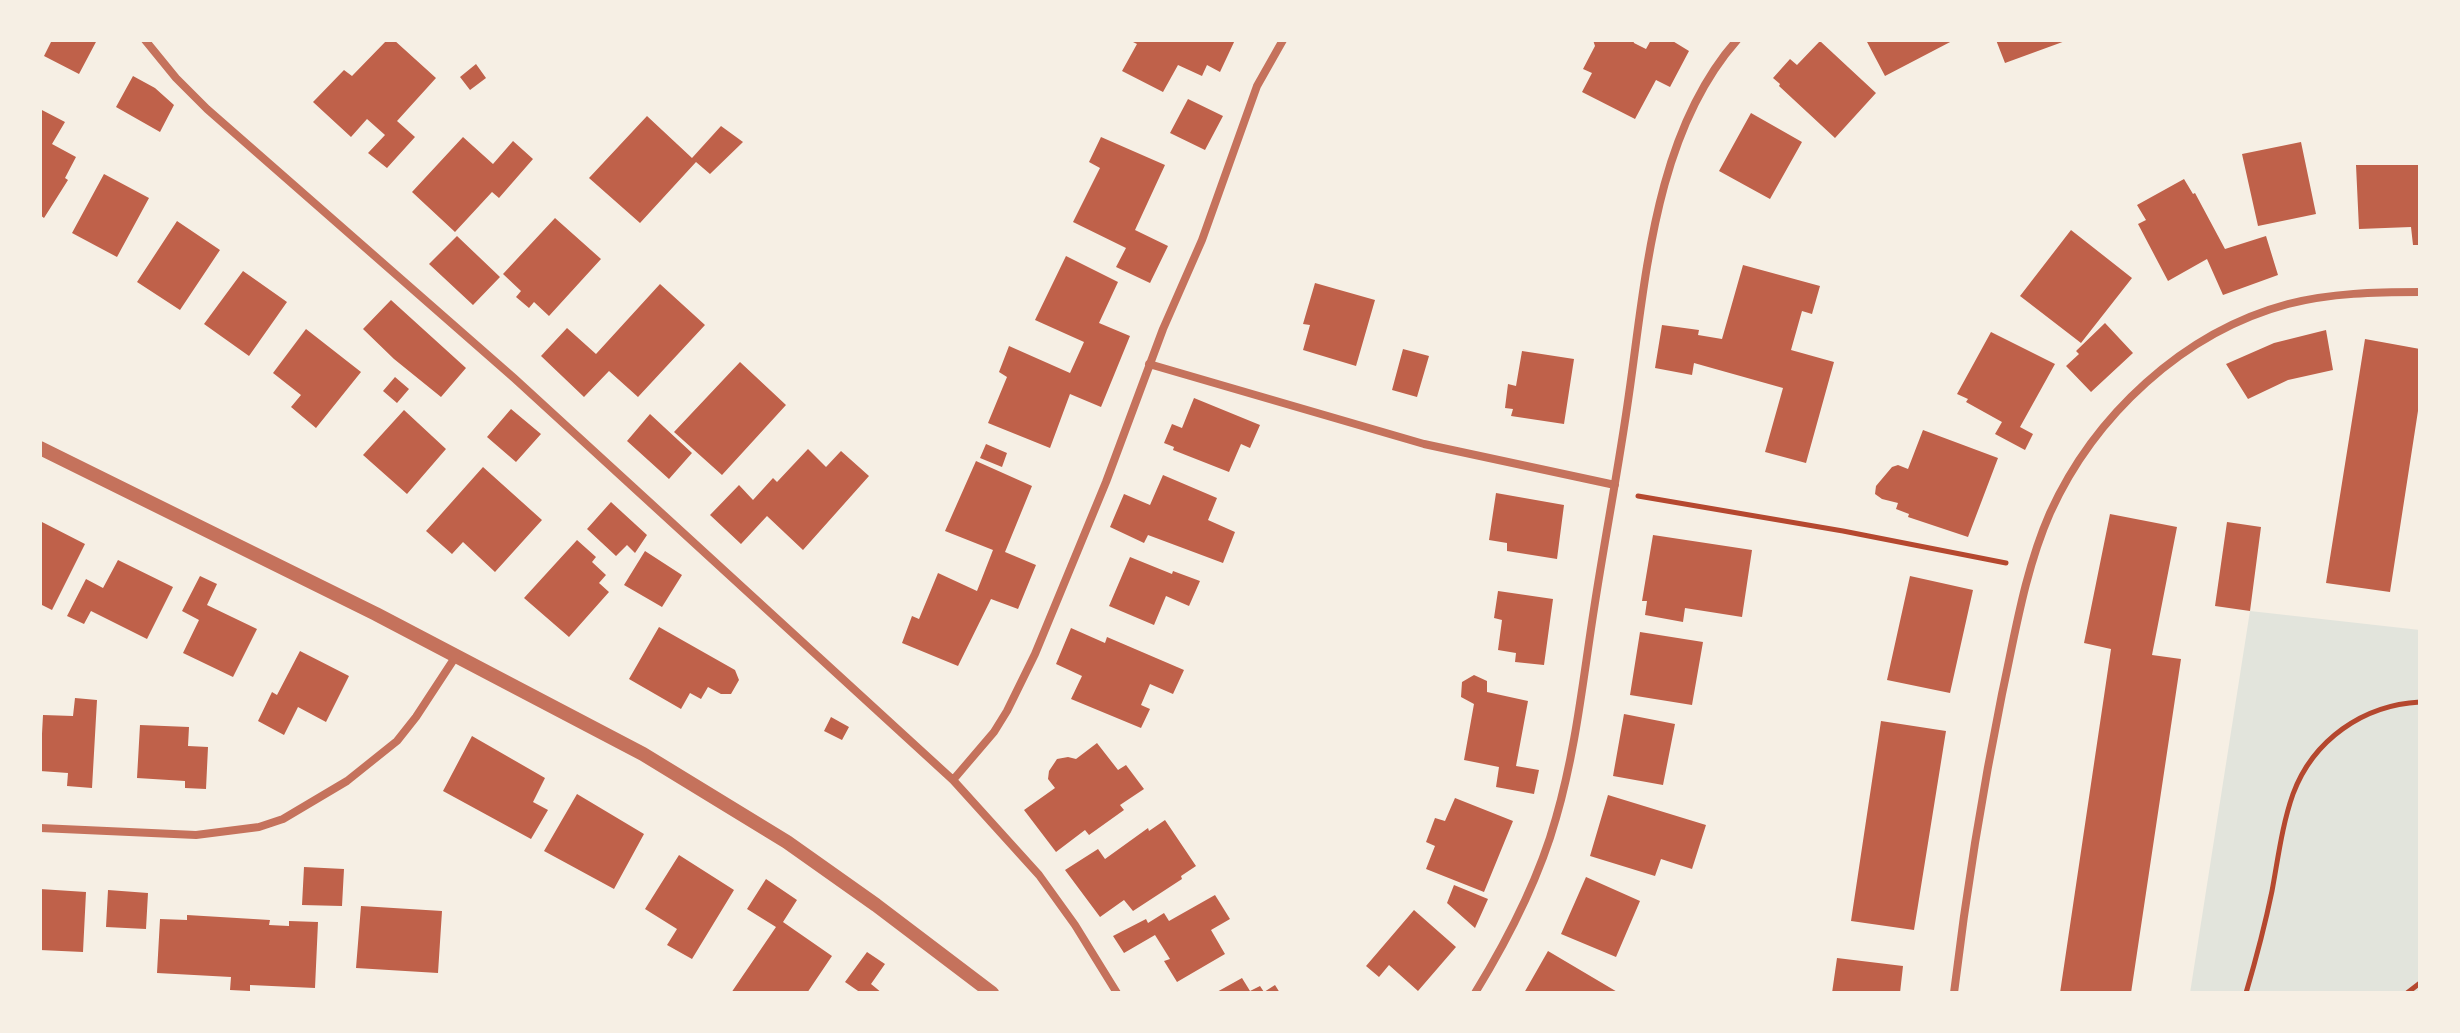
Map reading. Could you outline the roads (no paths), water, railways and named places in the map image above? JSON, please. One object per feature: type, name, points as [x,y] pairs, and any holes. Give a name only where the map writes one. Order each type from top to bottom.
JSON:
[{"type":"street","points":[[145,40],[207,109],[514,378],[953,780],[1039,875],[1075,925],[1117,993]]},
{"type":"street","points":[[953,780],[994,732],[1021,685],[1202,240],[1257,86],[1283,40]]},
{"type":"street","points":[[1475,993],[1530,888],[1556,820],[1580,706],[1652,248],[1669,167],[1702,89],[1737,40]]},
{"type":"street","points":[[1954,993],[1995,730],[2030,570],[2050,514],[2077,464],[2121,407],[2173,361],[2230,326],[2287,304],[2340,295],[2420,292]]},
{"type":"street","points":[[1149,364],[1424,444],[1615,485]]},
{"type":"street","points":[[40,448],[563,710],[737,810],[876,905],[992,993]]},
{"type":"street","points":[[40,828],[196,835],[229,832],[283,819],[347,781],[397,741],[456,656]]}]
